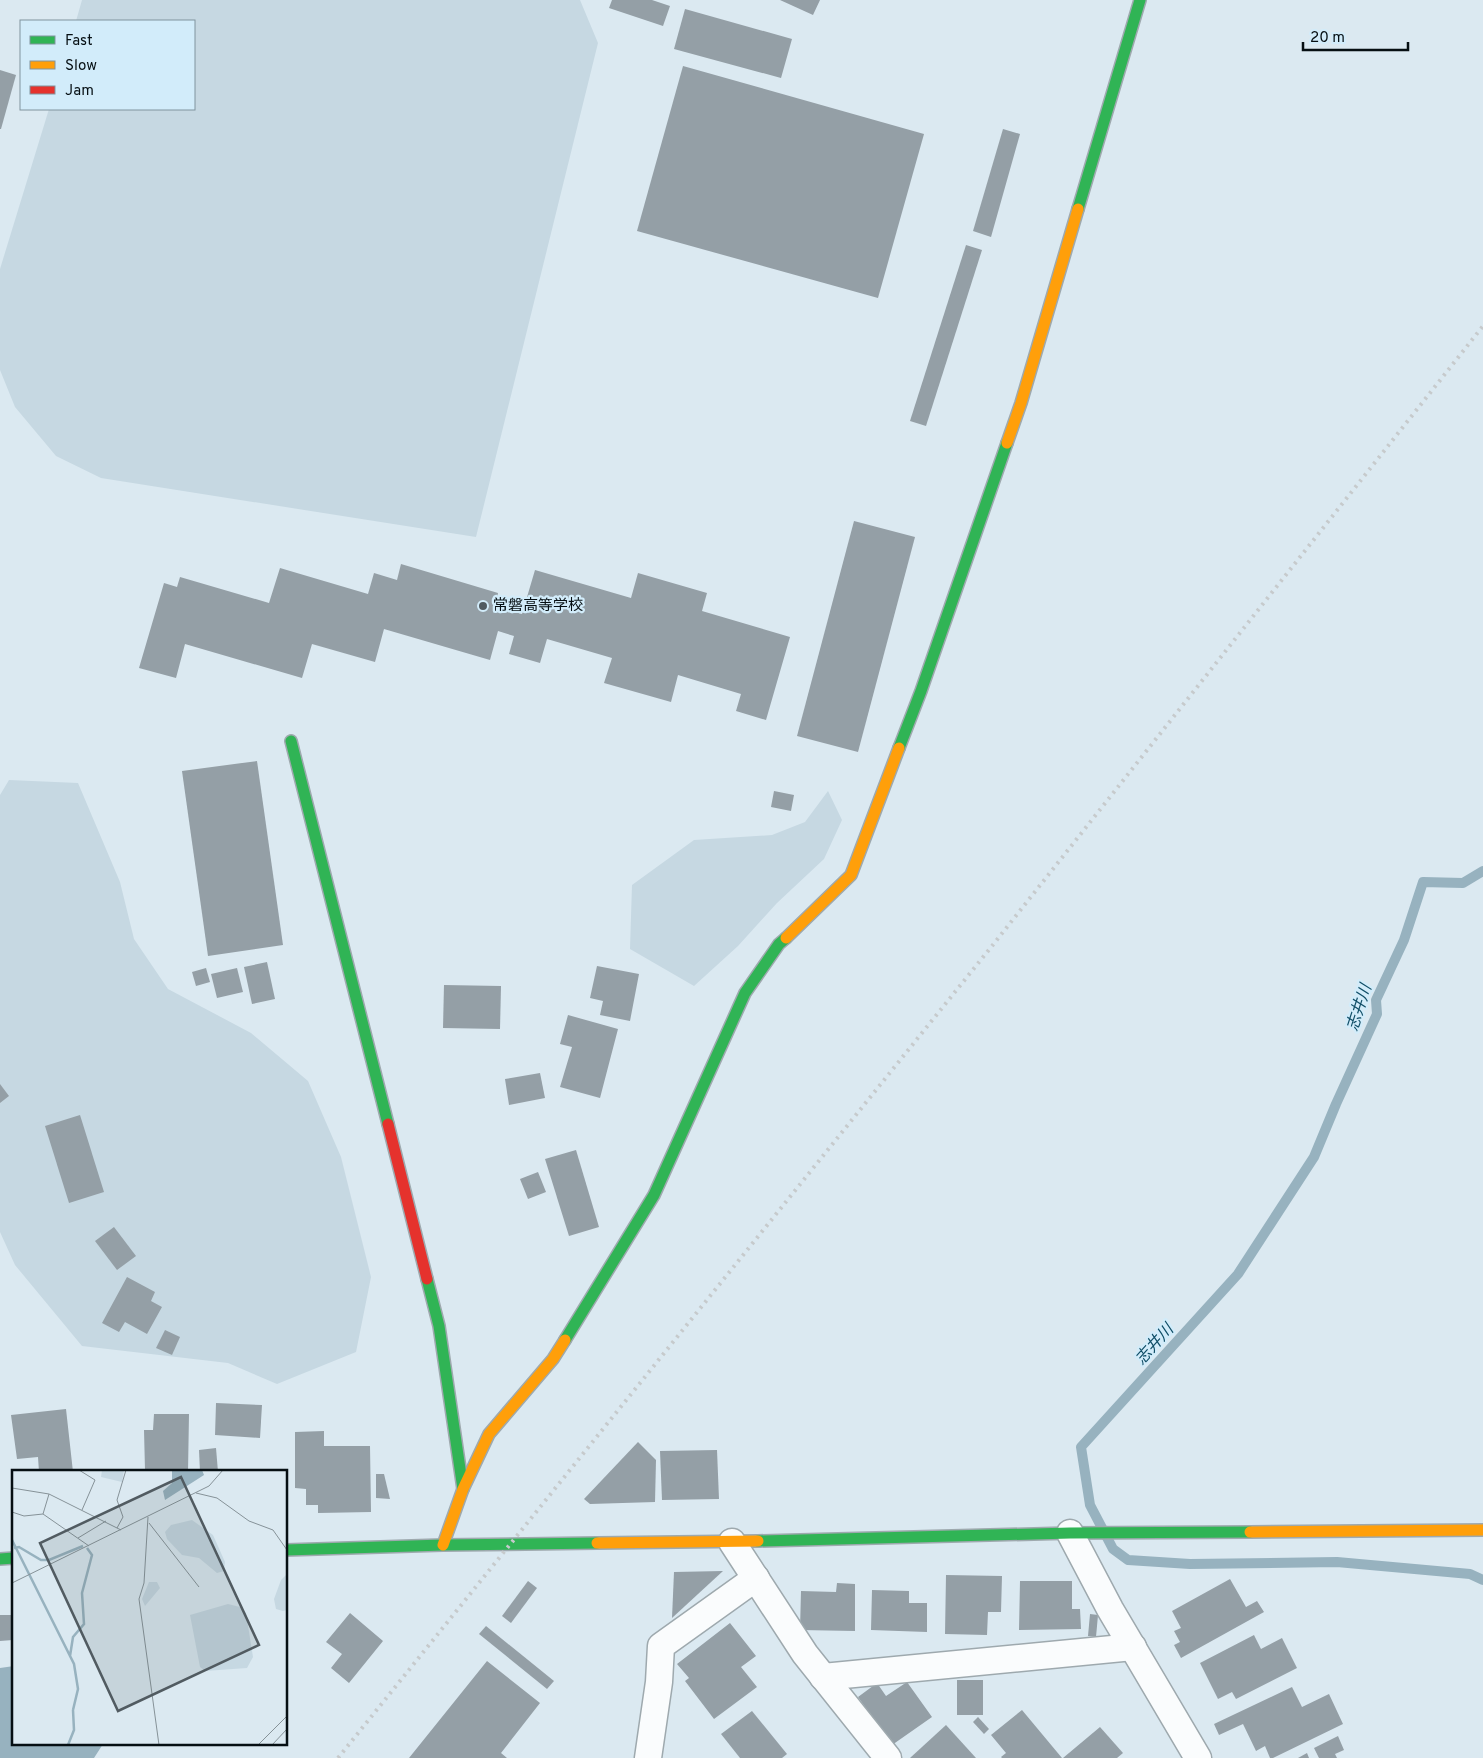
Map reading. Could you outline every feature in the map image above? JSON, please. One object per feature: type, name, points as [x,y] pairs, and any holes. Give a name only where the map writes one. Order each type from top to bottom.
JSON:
[{"type":"street","points":[[443,1545],[463,1489],[489,1434],[553,1359],[654,1195],[745,993],[779,944],[851,875],[921,691],[1021,403],[1140,0]]},
{"type":"street","points":[[291,740],[440,1326],[463,1489]]},
{"type":"street","points":[[288,1550],[443,1545],[732,1542],[1070,1533],[1483,1530]]},
{"type":"street","points":[[1070,1533],[1110,1609],[1198,1758]]},
{"type":"street","points":[[732,1542],[805,1654],[888,1758]]},
{"type":"street","points":[[648,1758],[659,1682],[661,1646],[756,1578]]},
{"type":"street","points":[[823,1677],[1133,1647]]},
{"type":"shaded area","points":[[82,0],[580,0],[598,43],[476,537],[101,478],[56,456],[15,407],[0,370],[0,269],[49,110],[195,110],[195,20],[76,20]]},
{"type":"shaded area","points":[[9,780],[78,783],[120,882],[134,939],[168,989],[251,1033],[308,1081],[341,1157],[371,1277],[356,1352],[277,1384],[228,1363],[82,1346],[15,1265],[0,1232],[0,795]]},
{"type":"shaded area","points":[[828,791],[842,820],[824,859],[777,903],[738,946],[694,986],[630,949],[632,885],[694,840],[772,835],[805,822]]},
{"type":"shaded area","points":[[12,1666],[12,1746],[102,1746],[94,1758],[0,1758],[0,1668]]},
{"type":"building","points":[[612,0],[652,0],[670,6],[663,26],[609,8]]},
{"type":"building","points":[[780,0],[820,0],[813,15]]},
{"type":"building","points":[[685,9],[792,39],[781,78],[674,49]]},
{"type":"building","points":[[683,66],[924,134],[878,298],[637,231]]},
{"type":"building","points":[[0,70],[16,75],[1,129],[0,129]]},
{"type":"building","points":[[1003,129],[1020,134],[991,237],[973,231]]},
{"type":"building","points":[[966,245],[982,250],[926,426],[910,421]]},
{"type":"building","points":[[854,521],[915,537],[858,752],[797,736]]},
{"type":"building","points":[[401,564],[498,593],[495,607],[522,614],[535,570],[631,598],[638,573],[707,593],[702,611],[790,637],[766,720],[736,711],[741,694],[678,675],[671,702],[604,683],[612,658],[547,639],[540,663],[509,654],[514,636],[498,631],[490,660],[384,629],[375,662],[312,644],[302,678],[185,644],[176,678],[139,668],[164,583],[177,587],[180,577],[269,603],[280,568],[368,594],[374,573],[397,580]]},
{"type":"building","points":[[257,761],[283,945],[208,956],[182,771]]},
{"type":"building","points":[[774,791],[794,795],[791,811],[771,807]]},
{"type":"building","points":[[267,962],[275,999],[252,1004],[244,967]]},
{"type":"building","points":[[597,966],[639,974],[630,1021],[600,1015],[603,1001],[590,998]]},
{"type":"building","points":[[206,968],[210,982],[196,986],[192,972]]},
{"type":"building","points":[[237,968],[243,992],[217,998],[211,974]]},
{"type":"building","points":[[444,985],[501,986],[500,1029],[443,1028]]},
{"type":"building","points":[[568,1015],[618,1029],[600,1098],[560,1087],[572,1047],[560,1044]]},
{"type":"building","points":[[540,1073],[545,1098],[509,1105],[505,1079]]},
{"type":"building","points":[[0,1084],[9,1096],[0,1103]]},
{"type":"building","points":[[80,1115],[104,1192],[69,1203],[45,1126]]},
{"type":"building","points":[[576,1150],[599,1227],[569,1236],[545,1159]]},
{"type":"building","points":[[538,1172],[546,1192],[528,1199],[520,1179]]},
{"type":"building","points":[[114,1227],[136,1256],[117,1270],[95,1241]]},
{"type":"building","points":[[127,1277],[155,1292],[151,1301],[162,1307],[147,1334],[125,1322],[119,1332],[102,1323]]},
{"type":"building","points":[[165,1330],[180,1337],[172,1355],[156,1348]]},
{"type":"building","points":[[216,1403],[262,1405],[260,1438],[215,1435]]},
{"type":"building","points":[[66,1409],[73,1470],[39,1470],[38,1457],[17,1459],[11,1415]]},
{"type":"building","points":[[154,1414],[189,1414],[188,1470],[145,1470],[144,1430],[153,1430]]},
{"type":"building","points":[[324,1431],[324,1446],[370,1446],[371,1512],[318,1513],[318,1505],[306,1505],[306,1489],[295,1488],[295,1432]]},
{"type":"building","points":[[638,1442],[656,1460],[655,1502],[590,1504],[584,1499]]},
{"type":"building","points":[[216,1448],[218,1470],[200,1470],[199,1450]]},
{"type":"building","points":[[717,1450],[719,1499],[662,1500],[660,1451]]},
{"type":"building","points":[[376,1474],[384,1474],[390,1499],[376,1498]]},
{"type":"building","points":[[723,1571],[672,1618],[674,1572]]},
{"type":"building","points":[[946,1575],[1002,1576],[1001,1612],[988,1612],[987,1635],[945,1634]]},
{"type":"building","points":[[1230,1579],[1246,1607],[1257,1601],[1264,1612],[1181,1658],[1174,1645],[1180,1642],[1174,1631],[1181,1628],[1172,1611]]},
{"type":"building","points":[[528,1581],[537,1588],[511,1623],[502,1616]]},
{"type":"building","points":[[1020,1581],[1072,1581],[1072,1609],[1080,1609],[1081,1629],[1019,1630]]},
{"type":"building","points":[[837,1583],[855,1584],[855,1631],[800,1630],[801,1591],[836,1592]]},
{"type":"building","points":[[872,1590],[909,1591],[909,1603],[927,1603],[927,1632],[871,1630]]},
{"type":"building","points":[[350,1613],[383,1641],[349,1683],[331,1668],[342,1654],[326,1642]]},
{"type":"building","points":[[1090,1614],[1098,1615],[1096,1637],[1088,1636]]},
{"type":"building","points":[[0,1615],[12,1615],[12,1640],[0,1641]]},
{"type":"building","points":[[730,1623],[756,1656],[741,1667],[757,1687],[714,1719],[685,1681],[689,1678],[677,1664]]},
{"type":"building","points":[[486,1626],[554,1681],[547,1689],[479,1634]]},
{"type":"building","points":[[1254,1635],[1261,1649],[1282,1638],[1297,1668],[1236,1699],[1232,1692],[1218,1699],[1200,1663]]},
{"type":"building","points":[[487,1661],[540,1703],[501,1753],[507,1758],[409,1758]]},
{"type":"building","points":[[957,1680],[983,1680],[983,1715],[957,1715]]},
{"type":"building","points":[[907,1682],[932,1717],[892,1745],[858,1697],[877,1683],[886,1696]]},
{"type":"building","points":[[1292,1687],[1302,1707],[1329,1694],[1343,1724],[1273,1758],[1270,1758],[1265,1746],[1256,1751],[1243,1724],[1219,1735],[1214,1724]]},
{"type":"building","points":[[1022,1710],[1062,1758],[1001,1757],[1006,1753],[991,1735]]},
{"type":"building","points":[[752,1711],[787,1754],[782,1758],[740,1758],[721,1734]]},
{"type":"building","points":[[978,1717],[989,1729],[984,1734],[973,1722]]},
{"type":"building","points":[[946,1725],[976,1758],[910,1758]]},
{"type":"building","points":[[1100,1727],[1123,1753],[1117,1758],[1063,1758]]},
{"type":"building","points":[[1338,1736],[1344,1750],[1335,1754],[1337,1758],[1319,1758],[1314,1748]]},
{"type":"building","points":[[1307,1753],[1309,1758],[1298,1758]]},
{"type":"waterway","name":"志井川","points":[[1483,871],[1463,883],[1423,882],[1404,940],[1376,1000],[1377,1014],[1314,1157],[1238,1274],[1081,1447],[1090,1505],[1113,1549],[1128,1560],[1190,1564],[1337,1562],[1470,1574],[1483,1580]]},
{"type":"railway","points":[[338,1758],[992,946],[1483,326]]},
{"type":"traffic: fast","points":[[1078,209],[1140,0]]},
{"type":"traffic: fast","points":[[899,748],[921,691],[1007,443]]},
{"type":"traffic: fast","points":[[291,741],[388,1124]]},
{"type":"traffic: fast","points":[[565,1340],[654,1195],[745,993],[779,944],[786,938]]},
{"type":"traffic: fast","points":[[427,1279],[439,1326],[463,1489]]},
{"type":"traffic: fast","points":[[758,1541],[1070,1533],[1250,1532]]},
{"type":"traffic: fast","points":[[288,1550],[597,1543]]},
{"type":"traffic: fast","points":[[0,1559],[12,1558]]},
{"type":"traffic: slow","points":[[1007,443],[1021,403],[1078,209]]},
{"type":"traffic: slow","points":[[786,938],[851,875],[899,748]]},
{"type":"traffic: slow","points":[[443,1545],[463,1489],[489,1434],[553,1359],[565,1340]]},
{"type":"traffic: slow","points":[[1250,1532],[1483,1530]]},
{"type":"traffic: slow","points":[[597,1543],[758,1541]]},
{"type":"traffic: jam","points":[[388,1124],[427,1279]]},
{"type":"place","name":"常磐高等学校","points":[[483,606]]}]
